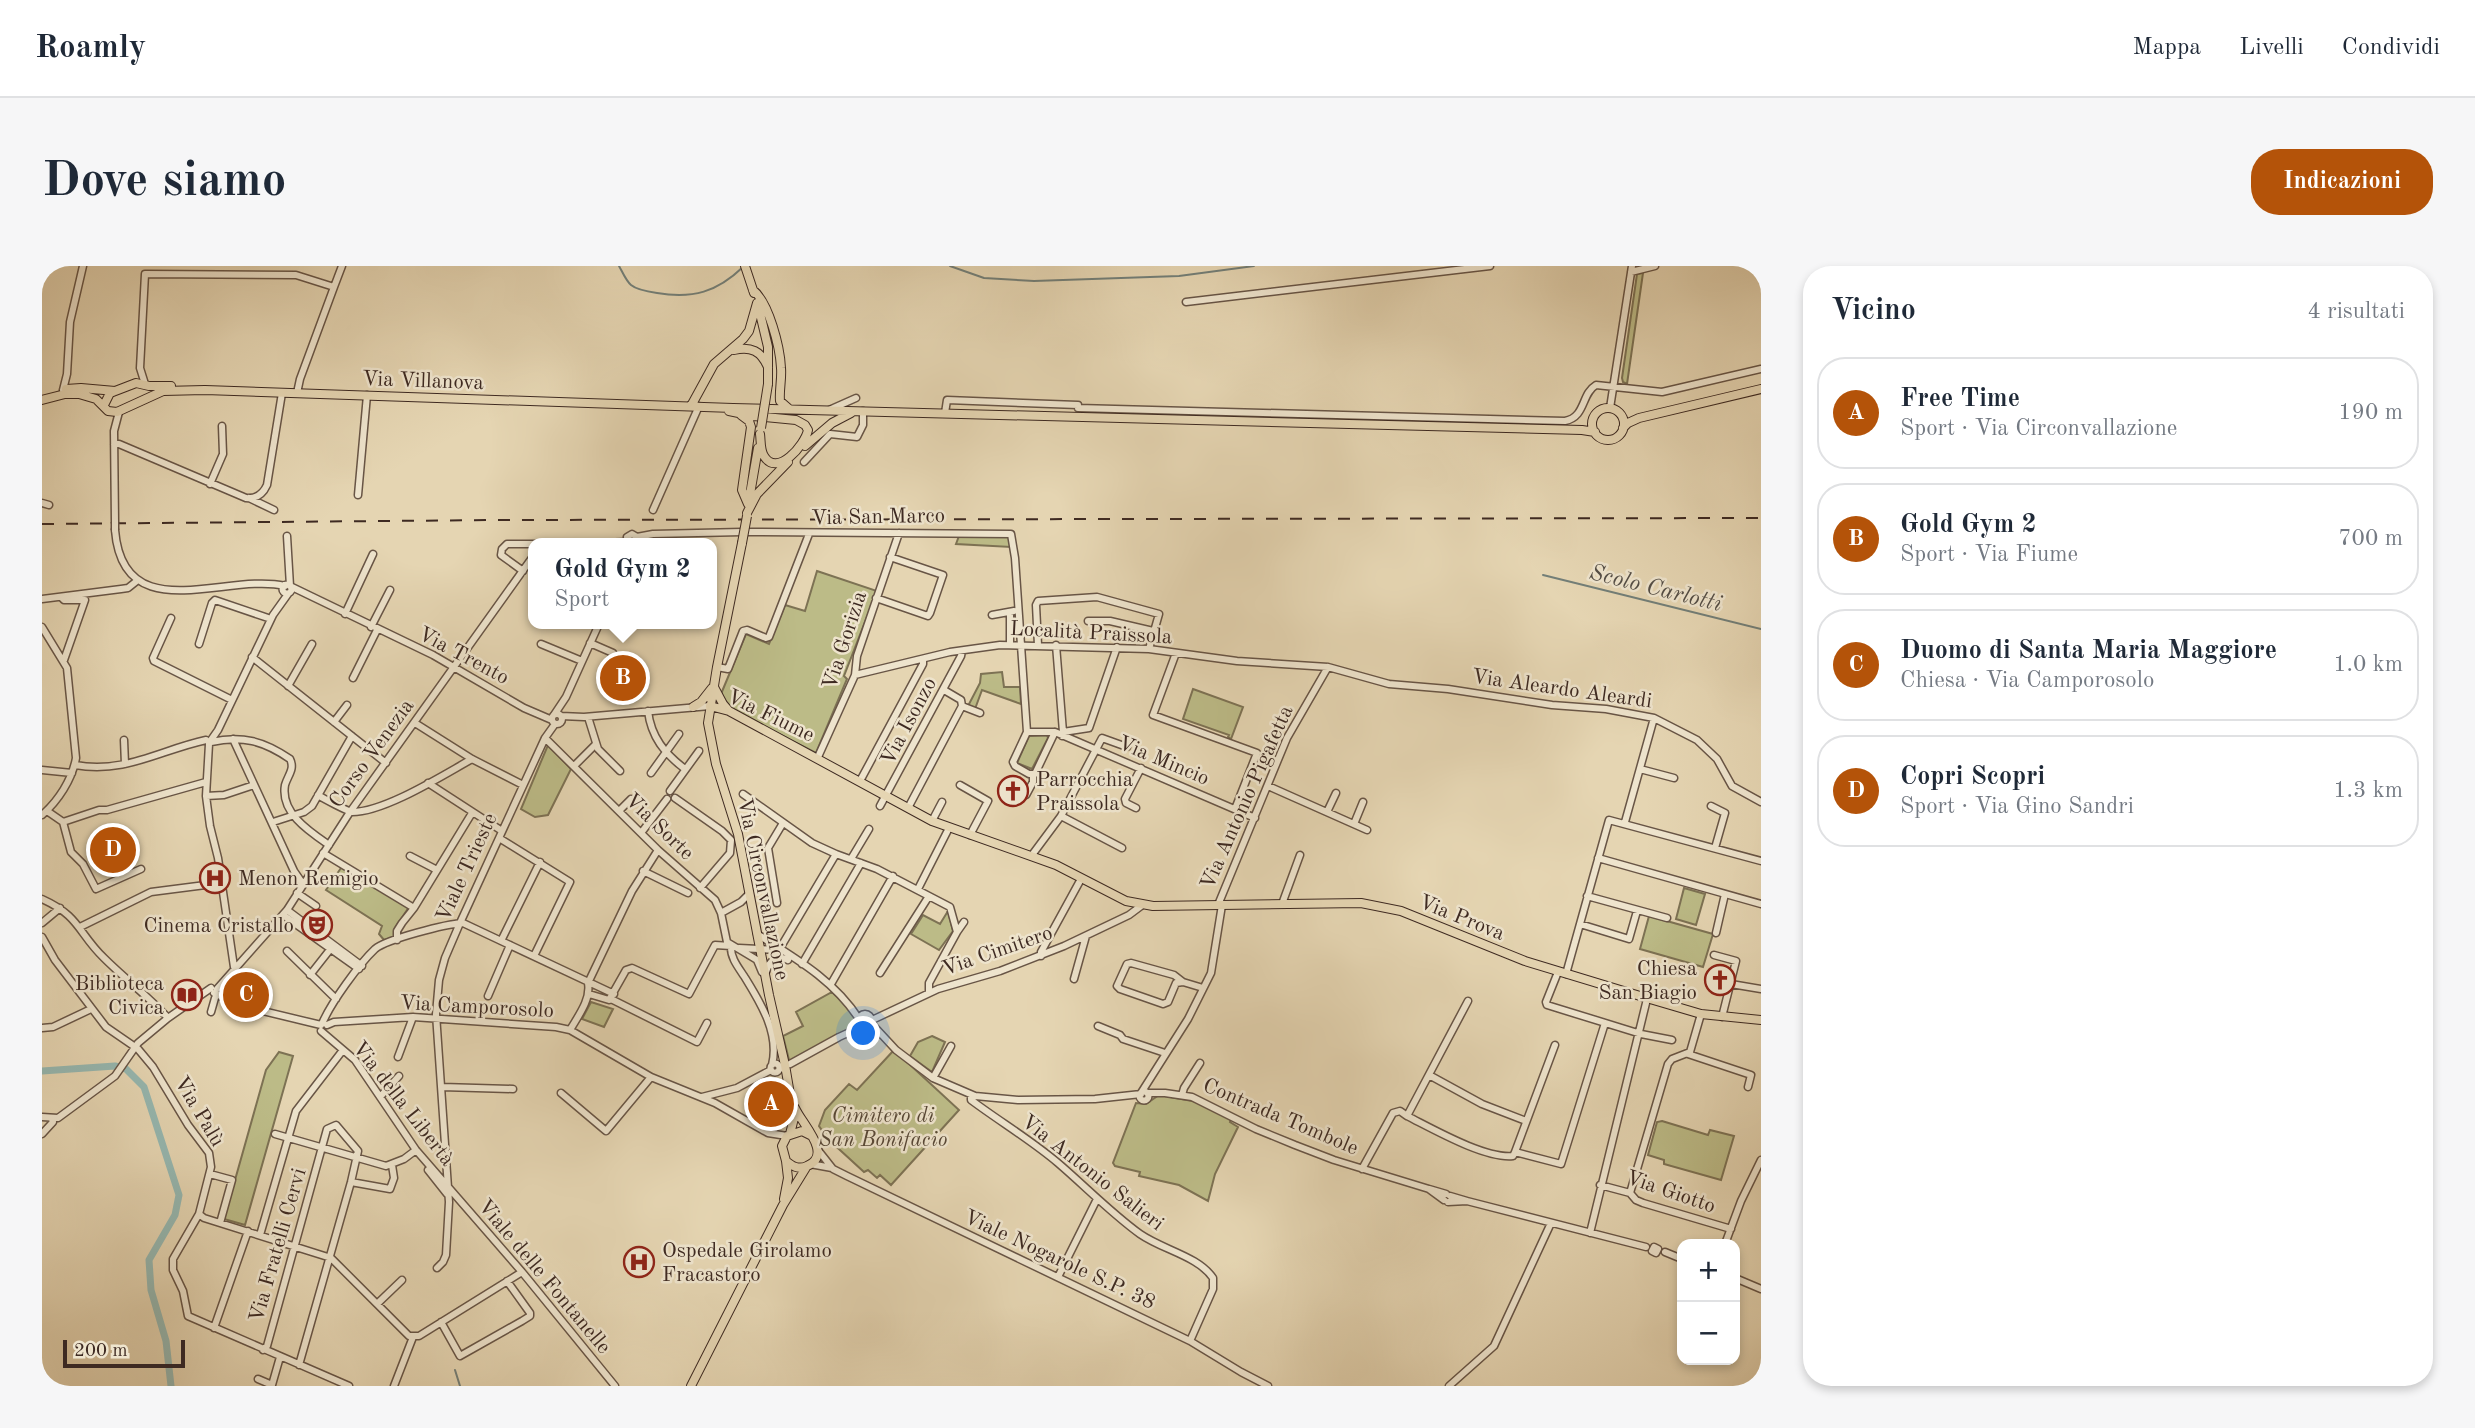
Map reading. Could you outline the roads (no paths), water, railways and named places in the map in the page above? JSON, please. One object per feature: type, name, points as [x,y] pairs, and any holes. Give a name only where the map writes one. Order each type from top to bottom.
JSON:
[{"type":"main road","points":[[745,266],[753,290],[765,307],[779,357],[780,401],[791,409]]},
{"type":"main road","name":"Via Circonvallazione","points":[[753,290],[765,332],[768,384],[754,477],[708,723],[716,764],[738,834],[792,1103],[794,1125],[789,1135]]},
{"type":"main road","points":[[702,406],[700,394],[714,364],[731,351],[749,331],[758,307]]},
{"type":"main road","points":[[749,331],[759,328],[765,332]]},
{"type":"main road","points":[[731,351],[752,349],[762,355],[769,368]]},
{"type":"main road","name":"Via Villanova","points":[[131,384],[139,382],[146,385],[205,390]]},
{"type":"main road","points":[[106,408],[107,396],[131,384]]},
{"type":"main road","points":[[146,385],[149,391],[147,398]]},
{"type":"main road","points":[[42,398],[67,389],[115,391]]},
{"type":"main road","points":[[702,406],[945,413],[1078,412],[1569,430],[1595,432],[1608,440],[1617,437],[1628,423],[1639,418],[1761,389]]},
{"type":"main road","name":"Via Villanova","points":[[119,412],[163,391],[205,390],[702,406]]},
{"type":"main road","points":[[42,398],[76,393],[92,397],[106,408],[119,412]]},
{"type":"main road","points":[[702,406],[752,416],[796,419],[808,430],[801,446],[788,459],[779,463],[765,459],[761,431]]},
{"type":"main road","points":[[1569,430],[1584,428],[1592,422],[1597,413],[1610,408],[1627,418],[1639,418]]},
{"type":"main road","points":[[747,511],[766,484],[832,422],[860,411]]},
{"type":"main road","points":[[735,412],[747,419],[751,427],[742,490],[747,511]]},
{"type":"main road","points":[[1620,414],[1624,421],[1623,428]]},
{"type":"main road","points":[[1592,422],[1595,432]]},
{"type":"main road","points":[[754,477],[766,484]]},
{"type":"main road","points":[[714,686],[729,711],[713,717],[708,723],[702,710],[693,707],[701,702],[714,686]]},
{"type":"main road","name":"Via Fiume","points":[[710,706],[729,711],[818,757],[932,821],[1032,855],[1138,905]]},
{"type":"main road","name":"Via Prova","points":[[1138,905],[1361,903],[1382,906],[1501,952],[1647,999],[1701,1014],[1761,1020]]},
{"type":"main road","name":"Via Circonvallazione","points":[[792,1103],[813,1136]]},
{"type":"main road","points":[[692,1384],[783,1205],[818,1150],[813,1136],[802,1131],[789,1135],[783,1143],[788,1178],[783,1205]]},
{"type":"main road","points":[[786,1161],[796,1167],[809,1165]]},
{"type":"street","points":[[67,389],[70,321],[83,266]]},
{"type":"street","points":[[297,393],[342,266]]},
{"type":"street","points":[[1186,302],[1490,266]]},
{"type":"street","points":[[1610,408],[1631,269],[1655,266]]},
{"type":"street","points":[[146,385],[140,368],[144,277],[147,273],[296,275],[334,287]]},
{"type":"street","points":[[131,384],[140,368]]},
{"type":"street","points":[[945,413],[947,400],[1078,405],[1078,412],[1565,421],[1573,420],[1579,415],[1589,389],[1597,384],[1662,392],[1761,369]]},
{"type":"street","points":[[249,498],[261,494],[267,485],[282,393]]},
{"type":"street","points":[[358,495],[367,395]]},
{"type":"street","points":[[828,410],[856,398]]},
{"type":"street","points":[[653,510],[702,406]]},
{"type":"street","points":[[106,408],[114,431]]},
{"type":"street","points":[[804,462],[830,434],[857,437],[863,425],[860,411]]},
{"type":"street","points":[[42,599],[128,588],[138,580],[120,557],[115,530],[114,431],[119,412]]},
{"type":"street","points":[[210,484],[223,454],[222,426]]},
{"type":"street","points":[[114,444],[274,510]]},
{"type":"street","name":"Via San Marco","points":[[641,538],[653,534],[745,532],[1008,532],[1013,538],[1019,610]]},
{"type":"street","name":"Via Gorizia","points":[[818,757],[855,675],[857,656],[899,533]]},
{"type":"street","points":[[717,667],[728,669],[743,631],[769,637],[809,534]]},
{"type":"street","points":[[234,969],[218,858],[209,826],[206,796],[208,754],[210,739],[287,589],[288,536]]},
{"type":"street","points":[[523,571],[501,555],[502,549],[507,544],[528,544]]},
{"type":"street","points":[[345,614],[373,554]]},
{"type":"street","points":[[876,598],[928,616],[943,575],[890,557]]},
{"type":"street","name":"Corso Venezia","points":[[214,991],[285,913],[350,812],[528,564]]},
{"type":"street","name":"Via Trento","points":[[138,580],[157,589],[177,592],[268,582],[306,595],[433,655],[536,714],[555,719]]},
{"type":"street","points":[[353,678],[390,590]]},
{"type":"street","points":[[280,604],[294,596],[306,595]]},
{"type":"street","points":[[61,597],[64,600],[85,600],[64,660]]},
{"type":"street","points":[[1038,645],[1036,603],[1041,600],[1097,597],[1159,614],[1149,649]]},
{"type":"street","points":[[199,644],[215,600],[271,619]]},
{"type":"street","points":[[992,615],[1019,610],[1027,732],[1014,764],[1033,775]]},
{"type":"street","points":[[1010,612],[1010,645]]},
{"type":"street","points":[[171,618],[154,661],[232,700]]},
{"type":"street","points":[[1088,621],[1110,621],[1153,631]]},
{"type":"street","points":[[42,627],[64,660],[71,700],[75,765],[57,799],[44,813],[63,821],[206,782]]},
{"type":"street","name":"Viale Trieste","points":[[437,1268],[443,1262],[447,1248],[449,1202],[436,1018],[442,968],[460,923],[597,629]]},
{"type":"street","points":[[590,643],[613,653]]},
{"type":"street","points":[[288,686],[312,644]]},
{"type":"street","points":[[541,644],[582,661]]},
{"type":"street","name":"Località Praissola","points":[[855,675],[962,651],[1010,645],[1149,649],[1237,661],[1328,667]]},
{"type":"street","points":[[1026,795],[1033,782],[1033,775],[1060,733],[1056,645]]},
{"type":"street","points":[[1027,732],[1060,733],[1089,728],[1117,647]]},
{"type":"street","name":"Via Isonzo","points":[[880,806],[944,691],[962,651]]},
{"type":"street","points":[[1176,653],[1153,715],[1257,753],[1235,809]]},
{"type":"street","points":[[253,657],[386,764]]},
{"type":"street","points":[[860,781],[923,664],[923,659]]},
{"type":"street","name":"Via Aleardo Aleardi","points":[[1328,667],[1390,684],[1448,689],[1552,705],[1606,709],[1654,718],[1697,740],[1717,759],[1732,786],[1761,802]]},
{"type":"street","name":"Via Antonio Pigafetta","points":[[1144,1094],[1165,1053],[1188,1019],[1211,973],[1219,905],[1287,738],[1328,667]]},
{"type":"street","points":[[908,808],[962,706],[961,701],[944,691]]},
{"type":"street","points":[[334,722],[347,705]]},
{"type":"street","name":"Via Fiume","points":[[555,719],[710,706]]},
{"type":"street","points":[[962,706],[980,713]]},
{"type":"street","points":[[648,711],[649,723],[665,753],[685,769]]},
{"type":"street","points":[[536,714],[555,719],[576,717]]},
{"type":"street","points":[[588,717],[597,749],[620,771]]},
{"type":"street","points":[[1625,822],[1654,718]]},
{"type":"street","points":[[415,723],[472,759],[523,785]]},
{"type":"street","name":"Via Mincio","points":[[1060,733],[1255,818]]},
{"type":"street","points":[[651,773],[679,734]]},
{"type":"street","points":[[273,822],[304,812],[312,806],[352,736]]},
{"type":"street","name":"Via Sorte","points":[[545,737],[658,850],[715,900],[721,913],[725,937],[732,947],[731,953],[766,1015],[774,1054],[772,1068],[763,1076],[737,1087],[702,1097]]},
{"type":"street","points":[[230,738],[273,822],[294,871],[303,884]]},
{"type":"street","points":[[1032,855],[1061,816],[1102,738],[1127,747]]},
{"type":"street","points":[[75,765],[139,762],[210,739],[251,739],[290,759],[292,768],[285,787],[293,816],[329,845]]},
{"type":"street","points":[[124,740],[125,764]]},
{"type":"street","points":[[574,766],[596,744]]},
{"type":"street","points":[[670,791],[699,751]]},
{"type":"street","points":[[318,795],[350,812],[377,806],[472,759]]},
{"type":"street","points":[[1136,808],[1126,803],[1125,797],[1141,768]]},
{"type":"street","points":[[1640,769],[1674,778]]},
{"type":"street","points":[[42,770],[72,773]]},
{"type":"street","points":[[428,783],[570,882],[534,956]]},
{"type":"street","points":[[206,796],[225,794],[254,785]]},
{"type":"street","points":[[960,785],[988,801],[970,835]]},
{"type":"street","points":[[1268,786],[1367,830]]},
{"type":"street","points":[[1327,812],[1336,793]]},
{"type":"street","points":[[743,794],[812,843],[893,876],[948,905],[955,910],[957,932]]},
{"type":"street","points":[[675,798],[731,840],[730,853],[700,888]]},
{"type":"street","points":[[619,811],[631,799]]},
{"type":"street","points":[[641,833],[667,799]]},
{"type":"street","points":[[932,821],[942,802]]},
{"type":"street","points":[[1354,824],[1363,802]]},
{"type":"street","points":[[1712,806],[1725,813],[1715,848]]},
{"type":"street","points":[[304,812],[304,826]]},
{"type":"street","points":[[397,940],[397,931],[472,813]]},
{"type":"street","points":[[1061,816],[1122,848]]},
{"type":"street","points":[[1672,1041],[1638,1033],[1546,1003],[1562,973],[1580,924],[1608,821],[1612,819],[1625,822],[1761,861]]},
{"type":"street","points":[[63,821],[71,852],[83,864],[96,889],[141,869]]},
{"type":"street","points":[[777,903],[768,848],[783,822]]},
{"type":"street","points":[[918,889],[949,828]]},
{"type":"street","points":[[851,859],[869,829]]},
{"type":"street","points":[[570,1030],[589,994],[588,982],[643,871],[658,850]]},
{"type":"street","points":[[323,853],[414,908]]},
{"type":"street","points":[[746,954],[777,954],[836,854]]},
{"type":"street","points":[[1282,904],[1300,855]]},
{"type":"street","points":[[410,856],[437,870]]},
{"type":"street","points":[[1598,858],[1761,904]]},
{"type":"street","points":[[501,941],[540,862]]},
{"type":"street","points":[[802,964],[861,863]]},
{"type":"street","points":[[643,871],[688,893]]},
{"type":"street","points":[[831,984],[893,876]]},
{"type":"street","points":[[1041,956],[1082,879]]},
{"type":"street","points":[[80,927],[150,892],[221,883]]},
{"type":"street","points":[[297,893],[316,906]]},
{"type":"street","points":[[721,913],[741,902],[749,894]]},
{"type":"street","points":[[1716,933],[1725,894]]},
{"type":"street","points":[[880,973],[929,896]]},
{"type":"street","points":[[1587,896],[1667,918]]},
{"type":"street","points":[[42,899],[67,912],[99,954],[151,1000],[167,1018]]},
{"type":"street","name":"Via Cimitero","points":[[790,1063],[866,1021],[929,993],[1041,956],[1126,916],[1138,905]]},
{"type":"street","points":[[42,923],[60,908]]},
{"type":"street","points":[[1580,924],[1629,939],[1637,911]]},
{"type":"street","points":[[285,913],[361,968]]},
{"type":"street","points":[[929,993],[929,983],[964,922]]},
{"type":"street","points":[[322,1025],[336,999],[375,949],[397,940],[460,923],[588,982],[697,1041],[707,1023]]},
{"type":"street","points":[[757,934],[831,984],[866,1021]]},
{"type":"street","points":[[1074,979],[1086,936]]},
{"type":"street","name":"Via Palù","points":[[42,937],[55,960],[106,1027],[135,1047],[153,1067],[188,1125],[205,1146],[210,1158],[210,1174],[198,1214],[173,1259],[173,1270],[183,1291],[188,1316],[214,1328]]},
{"type":"street","points":[[488,996],[510,945]]},
{"type":"street","points":[[589,994],[607,1000],[612,997],[626,970],[632,968],[689,994],[715,945],[761,953]]},
{"type":"street","points":[[310,975],[332,947]]},
{"type":"street","points":[[732,947],[757,960],[766,979]]},
{"type":"street","points":[[287,951],[336,999]]},
{"type":"street","points":[[1714,955],[1736,961],[1722,1017]]},
{"type":"street","points":[[766,979],[769,964],[779,957],[798,965],[802,964]]},
{"type":"street","points":[[1178,981],[1168,1002],[1163,1004],[1117,986],[1127,964],[1131,963],[1203,988]]},
{"type":"street","points":[[1731,984],[1761,989]]},
{"type":"street","points":[[42,1117],[52,1119],[65,1113],[118,1072],[135,1047],[167,1018],[200,996],[214,991],[211,1012]]},
{"type":"street","name":"Via Camporosolo","points":[[214,991],[225,999],[253,1010],[322,1025],[413,1017],[570,1030],[651,1077],[702,1097],[768,1132],[789,1135]]},
{"type":"street","points":[[1590,1233],[1647,999]]},
{"type":"street","points":[[1407,1115],[1468,1001]]},
{"type":"street","points":[[42,1028],[53,1027],[91,1009]]},
{"type":"street","points":[[1630,1193],[1668,1064],[1672,1059],[1692,1050],[1701,1014]]},
{"type":"street","points":[[398,1057],[413,1017]]},
{"type":"street","name":"Contrada Tombole","points":[[866,1021],[933,1078],[971,1095],[995,1100],[1160,1093],[1182,1095],[1208,1104],[1266,1133],[1362,1169],[1429,1189],[1447,1198],[1677,1257]]},
{"type":"street","points":[[1515,1152],[1561,1164],[1605,1023]]},
{"type":"street","name":"Via della Libertà","points":[[322,1025],[331,1040],[355,1060],[415,1151],[438,1175],[448,1191]]},
{"type":"street","points":[[1098,1026],[1120,1035],[1123,1039],[1165,1053]]},
{"type":"street","points":[[1362,1169],[1394,1113],[1400,1111],[1460,1143],[1510,1157],[1515,1152],[1555,1045]]},
{"type":"street","points":[[933,1078],[951,1046]]},
{"type":"street","points":[[260,1235],[296,1111],[344,1050]]},
{"type":"street","points":[[1688,1054],[1751,1075],[1748,1087]]},
{"type":"street","points":[[1182,1095],[1200,1063]]},
{"type":"street","points":[[1429,1075],[1482,1104],[1526,1121]]},
{"type":"street","points":[[380,1097],[399,1076]]},
{"type":"street","points":[[561,1093],[606,1130],[651,1077]]},
{"type":"street","points":[[442,1087],[513,1089]]},
{"type":"street","name":"Via Antonio Salieri","points":[[971,1095],[971,1100],[1058,1163],[1140,1234],[1156,1245],[1200,1264],[1213,1278],[1213,1289],[1190,1341]]},
{"type":"street","points":[[42,1134],[53,1122],[52,1119]]},
{"type":"street","name":"Via Fratelli Cervi","points":[[263,1350],[267,1346],[327,1129],[333,1125],[340,1127],[357,1149],[356,1158]]},
{"type":"street","name":"Via Camporosolo","points":[[768,1132],[782,1150]]},
{"type":"street","points":[[275,1134],[386,1166],[393,1165],[415,1151]]},
{"type":"street","points":[[818,1150],[833,1169]]},
{"type":"street","points":[[299,1365],[356,1158]]},
{"type":"street","points":[[1727,1239],[1741,1201],[1760,1168],[1761,1160]]},
{"type":"street","points":[[438,1175],[446,1162]]},
{"type":"street","points":[[351,1182],[390,1189],[394,1178],[393,1165]]},
{"type":"street","points":[[809,1165],[833,1169]]},
{"type":"street","name":"Viale Nogarole S.P. 38","points":[[833,1169],[882,1195],[1190,1341],[1241,1373],[1268,1386]]},
{"type":"street","points":[[210,1174],[232,1180],[220,1223]]},
{"type":"street","name":"Via Giotto","points":[[1600,1185],[1630,1193],[1643,1203],[1731,1229]]},
{"type":"street","name":"Viale delle Fontanelle","points":[[448,1191],[522,1272],[615,1386]]},
{"type":"street","points":[[1058,1277],[1097,1199]]},
{"type":"street","points":[[198,1214],[328,1258],[413,1337],[419,1336],[522,1272]]},
{"type":"street","points":[[1449,1386],[1494,1346],[1551,1223]]},
{"type":"street","points":[[248,1231],[214,1328],[349,1386]]},
{"type":"street","points":[[377,1304],[402,1280]]},
{"type":"street","points":[[441,1322],[460,1356],[523,1321],[530,1313],[507,1281]]},
{"type":"street","points":[[1740,1281],[1761,1289]]},
{"type":"street","points":[[394,1386],[413,1337]]},
{"type":"street","points":[[258,1379],[272,1385],[281,1357]]},
{"type":"waterway","points":[[619,266],[629,283],[637,288],[670,295],[704,292],[724,282],[743,267]]},
{"type":"waterway","points":[[950,266],[984,278],[1034,281],[1179,276],[1254,266]]},
{"type":"waterway","name":"Scolo Carlotti","points":[[1543,575],[1761,629]]},
{"type":"waterway","points":[[42,1071],[115,1066],[126,1069],[144,1087],[179,1195],[175,1215],[149,1260],[151,1290],[166,1341],[171,1386]]},
{"type":"waterway","points":[[455,1370],[460,1386]]},
{"type":"railway","points":[[42,524],[498,520],[1761,518]]},
{"type":"place","name":"Gold Gym 2","points":[[623,678]]},
{"type":"place","name":"Parrocchia Praissola","points":[[1013,791]]},
{"type":"place","name":"Copri Scopri","points":[[113,850]]},
{"type":"place","name":"Menon Remigio","points":[[215,878]]},
{"type":"place","name":"Cinema Cristallo","points":[[317,925]]},
{"type":"place","name":"Chiesa San Biagio","points":[[1720,980]]},
{"type":"place","name":"Biblioteca Civica","points":[[187,995]]},
{"type":"place","name":"Duomo di Santa Maria Maggiore","points":[[246,995]]},
{"type":"place","name":"Free Time","points":[[771,1104]]},
{"type":"place","name":"Ospedale Girolamo Fracastoro","points":[[639,1262]]},
{"type":"park label","name":"Cimitero di San Bonifacio","points":[[883,1127]]}]
